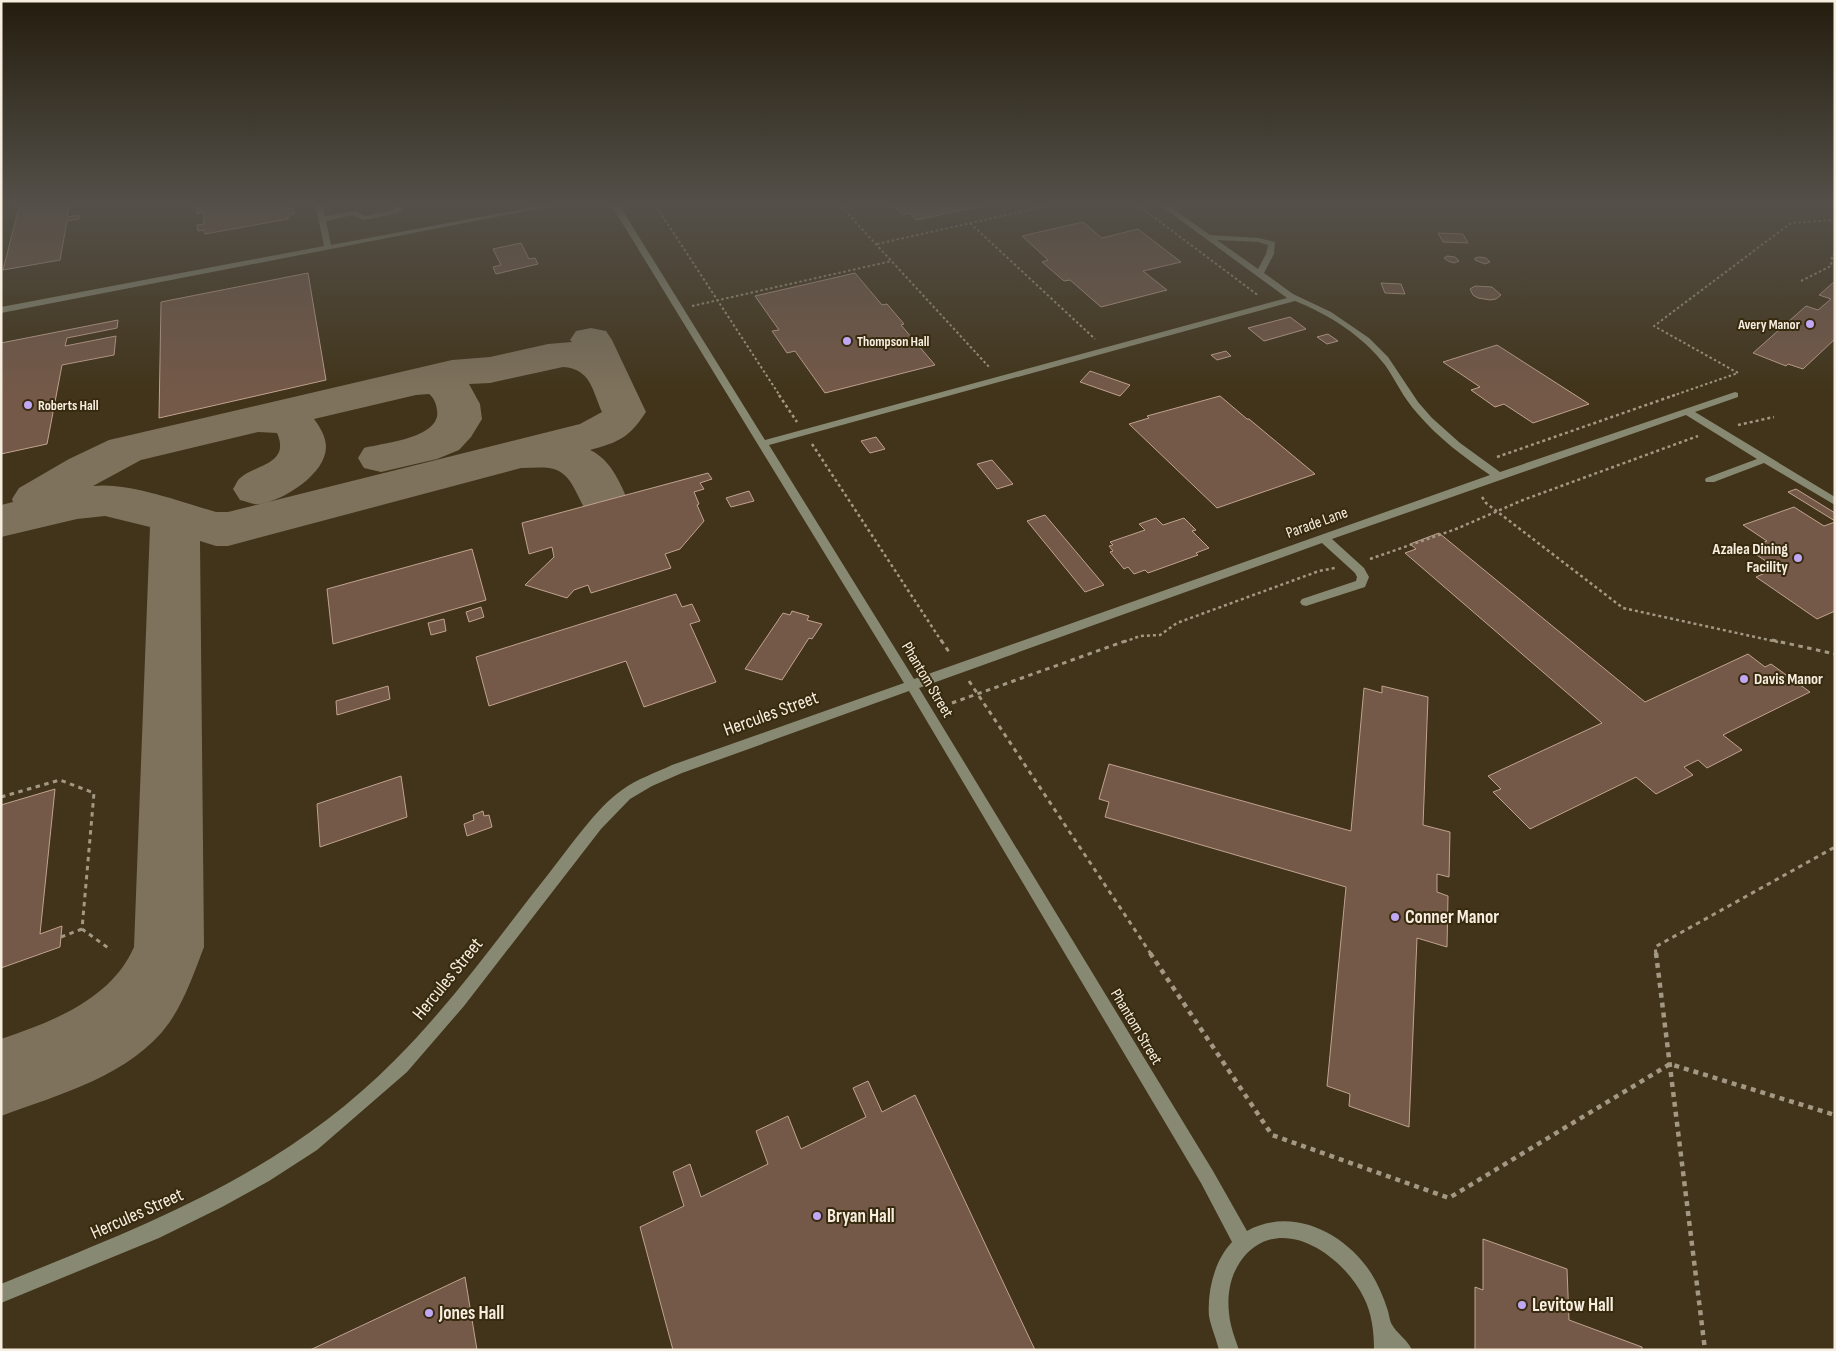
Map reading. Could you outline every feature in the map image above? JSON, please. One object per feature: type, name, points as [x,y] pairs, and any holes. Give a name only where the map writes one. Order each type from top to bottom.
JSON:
[{"type":"street","points":[[1,310],[233,266]]},
{"type":"street","name":"Phantom Street","points":[[653,266],[912,686],[1207,1177],[1243,1243]]},
{"type":"street","points":[[1248,266],[1290,296],[1314,305],[1374,345],[1418,408],[1446,438],[1498,476]]},
{"type":"street","points":[[1259,274],[1263,266]]},
{"type":"street","points":[[762,444],[1296,298]]},
{"type":"street","name":"Parade Lane","points":[[912,686],[1498,476],[1735,394]]},
{"type":"street","points":[[1686,411],[1835,502]]},
{"type":"street","points":[[1710,480],[1765,460]]},
{"type":"street","points":[[1306,602],[1360,584],[1362,577],[1353,565],[1324,538]]},
{"type":"street","name":"Hercules Street","points":[[1,1294],[152,1231],[216,1201],[263,1175],[311,1144],[401,1066],[458,1001],[596,825],[625,795],[677,768],[912,686]]},
{"type":"street","points":[[1229,1350],[1220,1320],[1219,1290],[1227,1263],[1243,1243],[1264,1232],[1288,1229],[1313,1235],[1330,1245],[1338,1250],[1359,1272],[1375,1300],[1384,1340],[1402,1350]]},
{"type":"path","points":[[694,266],[977,694],[1272,1134],[1450,1198],[1670,1064],[1835,1115]]},
{"type":"path","points":[[679,309],[869,266]]},
{"type":"path","points":[[897,266],[1000,379]]},
{"type":"path","points":[[1016,266],[1106,350]]},
{"type":"path","points":[[1219,266],[1271,305]]},
{"type":"path","points":[[1479,463],[1738,374],[1654,326],[1733,266]]},
{"type":"path","points":[[1801,281],[1806,277],[1825,271],[1831,266]]},
{"type":"path","points":[[952,702],[1140,636],[1154,637],[1169,632],[1177,623],[1319,571],[1353,565],[1456,529],[1496,511],[1715,429],[1774,417]]},
{"type":"path","points":[[1473,485],[1486,503],[1623,608],[1835,654]]},
{"type":"path","points":[[1,797],[60,780],[94,793],[82,929]]},
{"type":"path","points":[[1704,1350],[1656,947],[1835,847]]},
{"type":"path","points":[[61,937],[82,929]]},
{"type":"path","points":[[82,929],[111,950]]},
{"type":"building","points":[[4,266],[26,266],[3,270]]},
{"type":"building","points":[[497,266],[529,266],[496,274],[493,267]]},
{"type":"building","points":[[1047,266],[1164,266],[1143,271],[1167,290],[1101,307],[1070,280],[1064,281]]},
{"type":"building","points":[[308,273],[326,380],[159,418],[161,302]]},
{"type":"building","name":"Thompson Hall","points":[[855,273],[882,305],[887,304],[904,324],[901,325],[935,365],[825,393],[795,351],[787,353],[772,331],[779,330],[755,296]]},
{"type":"building","name":"Avery Manor","points":[[1835,281],[1835,339],[1803,369],[1788,364],[1786,366],[1753,353],[1806,306],[1818,310],[1831,299],[1819,295]]},
{"type":"building","points":[[1381,283],[1401,284],[1405,294],[1385,293]]},
{"type":"building","points":[[1475,286],[1492,287],[1501,295],[1496,299],[1490,300],[1478,298],[1473,295],[1470,289]]},
{"type":"building","points":[[1290,317],[1306,329],[1264,341],[1248,328]]},
{"type":"building","name":"Roberts Hall","points":[[118,320],[117,328],[67,338],[65,346],[116,336],[114,355],[62,365],[47,444],[1,454],[1,343]]},
{"type":"building","points":[[1328,334],[1338,341],[1327,344],[1317,337]]},
{"type":"building","points":[[1497,345],[1589,404],[1533,423],[1504,404],[1495,407],[1471,390],[1480,387],[1443,362]]},
{"type":"building","points":[[1226,351],[1231,356],[1217,360],[1211,355]]},
{"type":"building","points":[[1090,371],[1130,385],[1120,396],[1080,382]]},
{"type":"building","points":[[1220,396],[1315,474],[1217,508],[1129,424],[1149,418],[1147,416]]},
{"type":"building","points":[[876,437],[885,449],[870,453],[861,441]]},
{"type":"building","points":[[992,460],[1013,484],[997,489],[977,464]]},
{"type":"building","points":[[708,473],[712,479],[700,483],[704,489],[694,492],[704,521],[680,549],[665,554],[671,568],[591,593],[588,585],[574,590],[567,598],[525,585],[554,557],[552,547],[529,554],[522,523]]},
{"type":"building","name":"Azalea Dining Facility","points":[[1796,489],[1835,513],[1835,521],[1788,492]]},
{"type":"building","points":[[749,491],[754,501],[731,507],[726,498]]},
{"type":"building","name":"Azalea Dining Facility","points":[[1794,507],[1824,526],[1835,522],[1835,611],[1817,619],[1756,577],[1776,568],[1748,549],[1767,541],[1743,525]]},
{"type":"building","points":[[1045,515],[1104,585],[1085,592],[1027,521]]},
{"type":"building","points":[[1156,518],[1163,525],[1184,518],[1196,530],[1192,531],[1209,548],[1196,553],[1198,555],[1148,573],[1145,570],[1134,574],[1128,567],[1124,569],[1110,552],[1113,551],[1109,546],[1113,545],[1110,542],[1145,530],[1139,524]]},
{"type":"building","name":"Davis Manor","points":[[1439,533],[1645,702],[1748,654],[1765,667],[1771,664],[1810,692],[1723,735],[1742,750],[1707,768],[1698,760],[1684,767],[1693,775],[1656,794],[1636,777],[1530,829],[1493,792],[1501,789],[1488,776],[1602,723],[1405,553],[1416,549],[1410,544]]},
{"type":"building","points":[[472,549],[486,600],[333,644],[327,589]]},
{"type":"building","points":[[676,594],[682,607],[692,604],[700,621],[690,624],[716,682],[644,707],[626,661],[489,706],[476,657]]},
{"type":"building","points":[[481,607],[484,617],[469,622],[466,612]]},
{"type":"building","points":[[792,611],[809,616],[807,620],[822,624],[812,639],[809,638],[782,680],[745,669],[783,613],[790,615]]},
{"type":"building","points":[[444,619],[446,631],[431,635],[428,623]]},
{"type":"building","points":[[388,686],[390,699],[337,715],[336,701]]},
{"type":"building","name":"Conner Manor","points":[[1382,686],[1428,697],[1423,825],[1450,832],[1449,877],[1437,874],[1437,892],[1448,896],[1447,947],[1417,938],[1409,1127],[1349,1106],[1350,1094],[1327,1086],[1346,887],[1105,817],[1109,802],[1099,799],[1109,764],[1351,831],[1364,688],[1382,693]]},
{"type":"building","points":[[401,776],[407,817],[320,847],[317,804]]},
{"type":"building","points":[[55,789],[40,934],[62,926],[60,947],[1,968],[1,805]]},
{"type":"building","points":[[483,811],[484,816],[489,815],[492,827],[467,836],[464,824],[474,820],[473,815]]},
{"type":"building","name":"Bryan Hall","points":[[868,1081],[882,1112],[915,1095],[1035,1350],[673,1350],[640,1227],[684,1206],[673,1172],[690,1164],[701,1197],[768,1164],[756,1131],[788,1116],[801,1149],[866,1117],[853,1088]]},
{"type":"building","name":"Levitow Hall","points":[[1483,1239],[1567,1269],[1569,1320],[1642,1347],[1642,1350],[1475,1350],[1475,1287],[1483,1290]]},
{"type":"building","name":"Jones Hall","points":[[465,1277],[477,1350],[310,1350]]},
{"type":"taxiway","points":[[591,340],[604,368]]},
{"type":"taxiway","points":[[415,382],[452,373],[490,370],[548,356],[577,355],[591,360],[604,368]]},
{"type":"taxiway","points":[[1,521],[77,503],[105,500],[125,503],[216,529],[228,529],[596,434],[617,422],[624,412],[604,368]]},
{"type":"taxiway","points":[[381,458],[436,444],[443,440],[459,422],[460,409],[450,389],[430,381],[415,382]]},
{"type":"taxiway","points":[[411,382],[415,382]]},
{"type":"taxiway","points":[[257,419],[415,382]]},
{"type":"taxiway","points":[[257,419],[272,418],[295,424],[301,437],[303,448],[295,465],[278,478],[257,489]]},
{"type":"taxiway","points":[[36,499],[86,469],[125,450],[257,419]]},
{"type":"taxiway","points":[[522,454],[549,453],[568,457],[576,461],[590,473],[604,501]]},
{"type":"taxiway","points":[[1,1078],[80,1047],[103,1034],[124,1018],[142,999],[157,975],[169,947],[175,518]]},
{"type":"place","name":"Avery Manor","points":[[1810,324]]},
{"type":"place","name":"Thompson Hall","points":[[847,341]]},
{"type":"place","name":"Roberts Hall","points":[[28,405]]},
{"type":"place","name":"Azalea Dining Facility","points":[[1798,558]]},
{"type":"place","name":"Davis Manor","points":[[1744,679]]},
{"type":"place","name":"Conner Manor","points":[[1395,917]]},
{"type":"place","name":"Bryan Hall","points":[[817,1216]]},
{"type":"place","name":"Levitow Hall","points":[[1522,1305]]},
{"type":"place","name":"Jones Hall","points":[[429,1313]]}]
